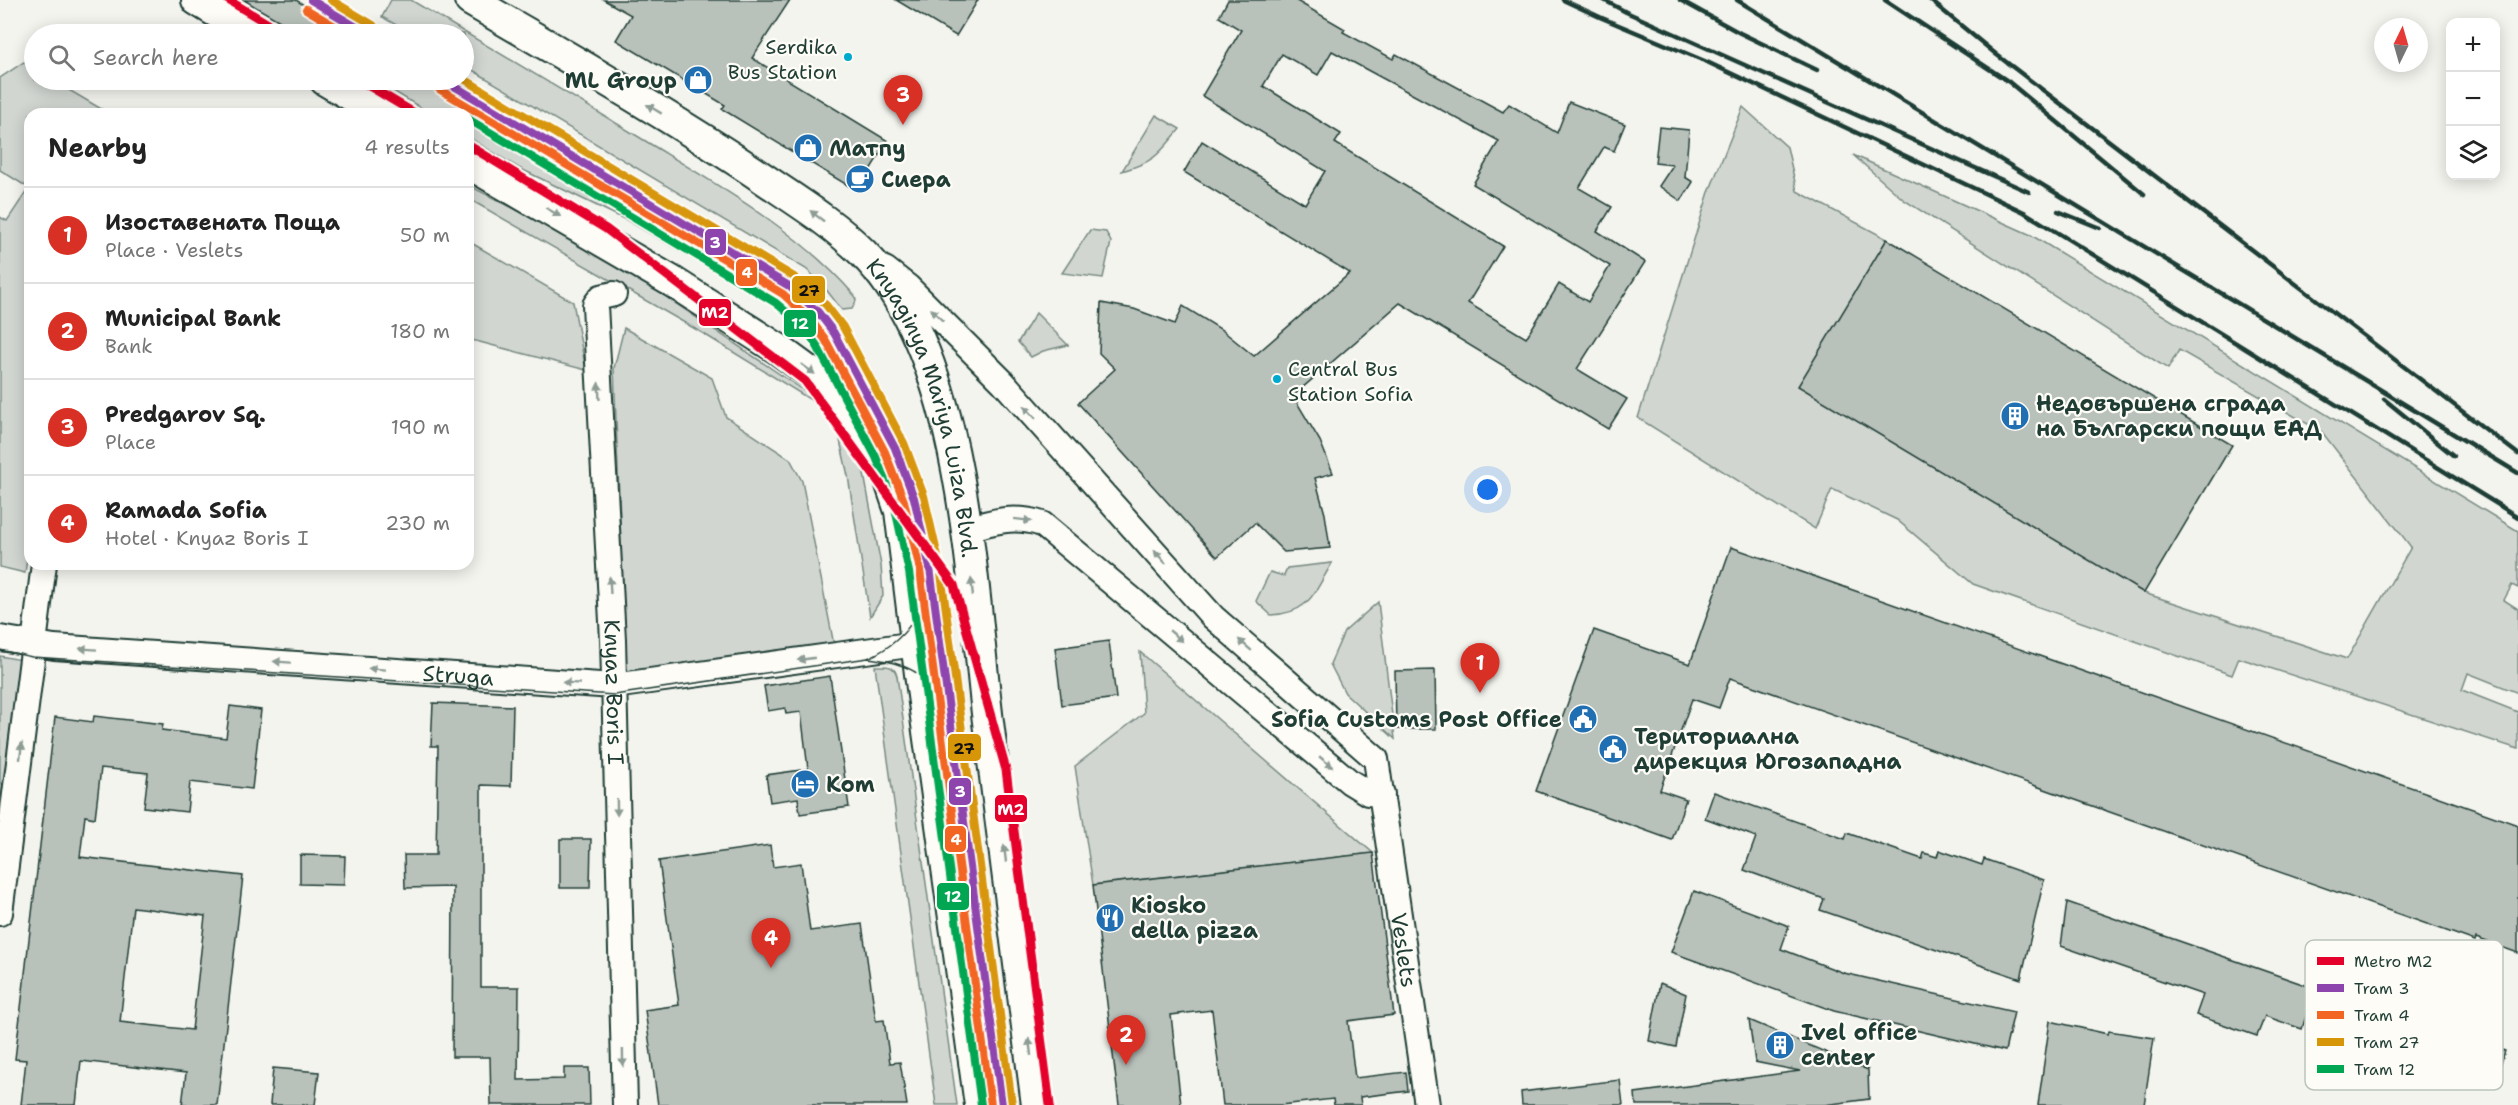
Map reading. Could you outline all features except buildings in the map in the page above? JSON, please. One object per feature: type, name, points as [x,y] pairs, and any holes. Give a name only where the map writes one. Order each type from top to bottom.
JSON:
[{"type":"main road","points":[[197,0],[236,24]]},
{"type":"main road","name":"Knyaginya Mariya Luiza Blvd.","points":[[470,0],[702,137],[812,211],[863,253],[898,297],[917,331],[945,419],[956,465],[1037,1105]]},
{"type":"main road","points":[[342,90],[373,108]]},
{"type":"main road","points":[[474,166],[664,277],[807,368],[848,404],[864,424],[900,512],[980,1105]]},
{"type":"street","name":"Veslets","points":[[863,253],[908,287],[1004,382],[1213,617],[1376,759],[1427,1105]]},
{"type":"street","name":"Knyaz Boris I","points":[[615,294],[601,297],[595,305],[614,686],[625,1105]]},
{"type":"street","points":[[966,530],[991,522],[1014,519],[1026,519],[1042,524],[1350,782],[1368,793],[1382,794]]},
{"type":"street","points":[[0,913],[43,570]]},
{"type":"street","name":"Struga","points":[[0,638],[33,650],[614,686],[916,644]]},
{"type":"shaded area","points":[[391,0],[411,0],[451,24],[394,24],[382,17]]},
{"type":"shaded area","points":[[474,38],[760,213],[834,273],[855,296],[856,301],[852,309],[842,310],[821,283],[806,269],[474,71]]},
{"type":"shaded area","points":[[24,62],[24,90],[69,90],[100,108],[24,108],[24,185],[0,170],[0,78]]},
{"type":"shaded area","points":[[391,90],[449,90],[784,293],[805,310],[806,318],[804,321],[797,320],[628,221],[519,168],[474,141],[474,108],[421,108]]},
{"type":"shaded area","points":[[1743,107],[1787,147],[1797,191],[1887,239],[1799,386],[2144,593],[2347,659],[2411,547],[2322,432],[2179,350],[2168,369],[1904,200],[1853,155],[2031,235],[2518,531],[2518,588],[2512,585],[2504,600],[2518,609],[2518,693],[2468,673],[2462,690],[2518,712],[2518,749],[2239,658],[2232,675],[1973,584],[1897,520],[1832,489],[1815,529],[1638,418],[1709,192]]},
{"type":"shaded area","points":[[1156,115],[1180,129],[1156,156],[1122,171]]},
{"type":"shaded area","points":[[474,188],[606,256],[825,405],[849,433],[864,474],[881,565],[883,596],[870,617],[848,476],[839,436],[830,421],[811,400],[704,334],[474,202]]},
{"type":"shaded area","points":[[24,196],[25,573],[0,567],[0,217],[7,221]]},
{"type":"shaded area","points":[[1090,230],[1106,232],[1111,242],[1103,278],[1062,273]]},
{"type":"shaded area","points":[[474,244],[573,302],[586,370],[474,341]]},
{"type":"shaded area","points":[[1036,313],[1068,345],[1043,351],[1031,357],[1018,342]]},
{"type":"shaded area","points":[[624,328],[712,378],[726,417],[790,459],[802,481],[834,645],[626,674],[614,368]]},
{"type":"shaded area","points":[[1332,563],[1315,592],[1303,606],[1271,615],[1256,601],[1270,572],[1284,576],[1287,568]]},
{"type":"shaded area","points":[[1378,602],[1395,739],[1345,693],[1330,664],[1344,632]]},
{"type":"shaded area","points":[[1140,652],[1373,853],[1093,885],[1075,766],[1144,713]]},
{"type":"shaded area","points":[[0,656],[27,661],[0,872]]},
{"type":"shaded area","points":[[875,666],[892,668],[897,676],[957,1105],[936,1105]]},
{"type":"tram line","name":"3","points":[[311,0],[351,24]]},
{"type":"tram line","name":"27","points":[[331,0],[371,24]]},
{"type":"tram line","name":"4","points":[[306,9],[331,24]]},
{"type":"tram line","name":"27","points":[[474,85],[794,277],[826,305],[843,327],[904,443],[924,496],[940,566],[1012,1104]]},
{"type":"tram line","name":"4","points":[[441,90],[471,108]]},
{"type":"tram line","name":"3","points":[[461,90],[789,286],[818,312],[834,333],[895,448],[914,498],[930,568],[1002,1105]]},
{"type":"tram line","name":"4","points":[[474,110],[783,294],[810,319],[825,339],[885,452],[904,501],[920,570],[991,1105]]},
{"type":"tram line","name":"12","points":[[474,123],[776,303],[803,326],[816,344],[876,457],[894,504],[909,572],[981,1105]]},
{"type":"tram line","points":[[868,658],[902,635],[912,622],[925,590],[936,533]]},
{"type":"tram line","points":[[0,650],[32,657],[614,695],[868,658],[895,663],[916,673],[934,688],[949,710]]},
{"type":"railway","points":[[1563,0],[1707,62],[2024,212],[2518,517]]},
{"type":"railway","points":[[1604,0],[1626,12],[2029,192]]},
{"type":"railway","points":[[1680,0],[1740,33],[1817,70]]},
{"type":"railway","points":[[1737,0],[2518,473]]},
{"type":"railway","points":[[1885,0],[2009,82],[2144,194]]},
{"type":"railway","points":[[1930,0],[1997,55],[2518,454]]},
{"type":"railway","points":[[2058,211],[2100,228]]},
{"type":"railway","points":[[2384,399],[2454,456]]},
{"type":"metro line","name":"M2","points":[[228,0],[268,24]]},
{"type":"metro line","name":"M2","points":[[376,90],[406,108]]},
{"type":"metro line","name":"M2","points":[[474,149],[606,229],[805,381],[954,585],[1006,770],[1050,1105]]},
{"type":"place","name":"Serdika Bus Station","points":[[848,57]]},
{"type":"place","name":"ML Group","points":[[698,80]]},
{"type":"place","name":"Predgarov Sq.","points":[[903,125]]},
{"type":"place","name":"Матпу","points":[[808,148]]},
{"type":"place","name":"Сиера","points":[[860,179]]},
{"type":"place","name":"Central Bus Station Sofia","points":[[1277,379]]},
{"type":"place","name":"Недовършена сграда на Български пощи ЕАД","points":[[2015,416]]},
{"type":"place","name":"Изоставената Поща","points":[[1480,693]]},
{"type":"place","name":"Sofia Customs Post Office","points":[[1583,719]]},
{"type":"place","name":"Териториална дирекция Югозападна","points":[[1613,749]]},
{"type":"place","name":"Kom","points":[[805,784]]},
{"type":"place","name":"Kiosko della pizza","points":[[1110,918]]},
{"type":"place","name":"Ramada Sofia","points":[[771,968]]},
{"type":"place","name":"Ivel office center","points":[[1780,1045]]},
{"type":"place","name":"Municipal Bank","points":[[1126,1065]]}]
